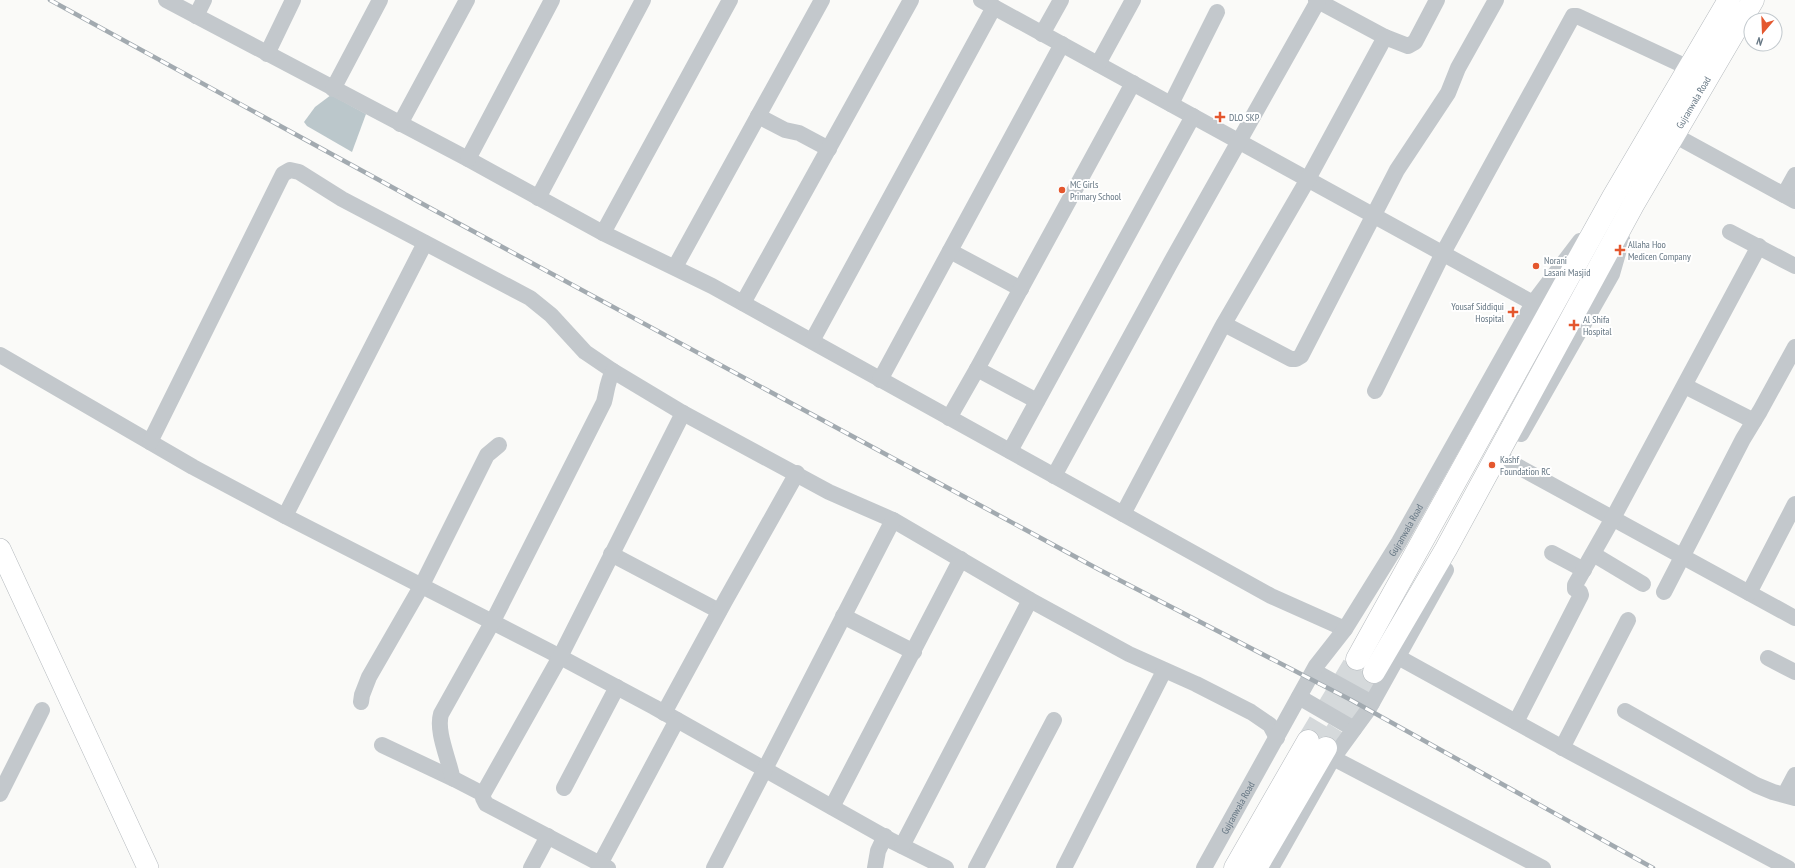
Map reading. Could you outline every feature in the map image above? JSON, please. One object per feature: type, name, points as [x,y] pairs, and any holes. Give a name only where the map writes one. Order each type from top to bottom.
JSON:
[{"type":"highway","name":"Gujranwala Road","points":[[1374,672],[1446,549],[1689,68],[1729,0]]},
{"type":"highway","name":"Gujranwala Road","points":[[1357,659],[1623,201],[1674,135],[1753,0]]},
{"type":"highway","name":"Gujranwala Road","points":[[1234,868],[1322,749]]},
{"type":"highway","name":"Gujranwala Road","points":[[1256,868],[1322,749]]},
{"type":"main road","points":[[0,550],[148,868]]},
{"type":"street","points":[[166,0],[468,159],[603,234],[675,267],[743,303],[1271,596],[1345,629]]},
{"type":"street","points":[[196,16],[204,0]]},
{"type":"street","points":[[267,54],[293,0]]},
{"type":"street","points":[[333,89],[380,0]]},
{"type":"street","points":[[400,124],[467,0]]},
{"type":"street","points":[[468,159],[552,0]]},
{"type":"street","points":[[538,198],[643,0]]},
{"type":"street","points":[[603,234],[730,0]]},
{"type":"street","points":[[675,267],[822,0]]},
{"type":"street","points":[[743,303],[911,0]]},
{"type":"street","points":[[1042,34],[1061,0]]},
{"type":"street","points":[[1098,64],[1133,0]]},
{"type":"street","points":[[1054,476],[1317,0],[1405,46],[1413,44],[1437,0]]},
{"type":"street","points":[[1224,324],[1287,357],[1294,359],[1299,358],[1375,215],[1397,170],[1448,94],[1458,68],[1496,0]]},
{"type":"street","points":[[812,341],[987,4],[1375,215],[1533,303]]},
{"type":"street","points":[[1171,104],[1218,12]]},
{"type":"street","points":[[1375,391],[1444,253],[1573,16],[1577,16],[1689,68]]},
{"type":"street","points":[[1123,514],[1224,324],[1308,179],[1385,36]]},
{"type":"street","points":[[880,380],[1062,44]]},
{"type":"street","points":[[949,418],[1133,83]]},
{"type":"street","points":[[758,116],[784,130],[799,133],[829,149]]},
{"type":"street","points":[[1010,451],[1194,116]]},
{"type":"street","points":[[1674,135],[1790,198],[1795,175]]},
{"type":"street","points":[[150,442],[283,174],[290,170],[299,172],[342,199],[530,298],[550,315],[585,352],[613,371],[683,412],[847,500],[872,509],[893,520],[1030,600],[1129,654],[1164,671],[1196,684],[1251,712],[1270,725],[1277,738]]},
{"type":"street","name":"Gujranwala Road","points":[[1204,868],[1314,671],[1345,629],[1399,542],[1533,303],[1623,201]]},
{"type":"street","name":"Gujranwala Road","points":[[1271,868],[1322,749],[1354,729],[1372,703],[1506,460],[1612,274],[1623,201]]},
{"type":"street","points":[[1730,232],[1795,266]]},
{"type":"street","points":[[285,516],[425,243]]},
{"type":"street","points":[[1516,722],[1581,595],[1574,587],[1685,386],[1759,246]]},
{"type":"street","points":[[950,251],[1021,289]]},
{"type":"street","points":[[1664,592],[1743,439],[1754,422],[1795,347]]},
{"type":"street","points":[[0,355],[150,442],[285,516],[493,621],[617,687],[902,846],[946,868]]},
{"type":"street","points":[[977,369],[1037,401]]},
{"type":"street","points":[[454,779],[440,731],[439,719],[444,707],[493,621],[604,402],[607,391],[607,382],[613,371]]},
{"type":"street","points":[[1685,386],[1754,422]]},
{"type":"street","points":[[683,412],[560,657],[483,794],[486,804],[604,866],[719,611],[797,473]]},
{"type":"street","points":[[361,702],[369,677],[422,585],[487,455],[499,445]]},
{"type":"street","points":[[1506,460],[1795,618]]},
{"type":"street","points":[[1748,593],[1795,504]]},
{"type":"street","points":[[714,868],[893,520]]},
{"type":"street","points":[[1552,553],[1584,570]]},
{"type":"street","points":[[611,554],[719,611]]},
{"type":"street","points":[[1593,554],[1643,584]]},
{"type":"street","points":[[832,807],[914,652],[961,559]]},
{"type":"street","points":[[902,846],[1030,600]]},
{"type":"street","points":[[844,616],[914,652]]},
{"type":"street","points":[[1562,748],[1628,620]]},
{"type":"street","points":[[1398,657],[1562,748],[1788,868]]},
{"type":"street","points":[[1768,658],[1795,672]]},
{"type":"street","points":[[1064,868],[1164,671]]},
{"type":"street","points":[[1314,671],[1372,703]]},
{"type":"street","points":[[564,788],[617,687]]},
{"type":"street","points":[[1299,698],[1354,729]]},
{"type":"street","points":[[0,794],[42,710]]},
{"type":"street","points":[[1625,711],[1756,785],[1773,792],[1790,796],[1795,775]]},
{"type":"street","points":[[976,868],[1054,720]]},
{"type":"street","points":[[382,745],[483,794]]},
{"type":"street","points":[[1322,749],[1543,868]]},
{"type":"street","points":[[531,868],[548,836]]},
{"type":"street","points":[[875,868],[878,851],[884,836]]},
{"type":"shaded area","points":[[331,95],[366,114],[352,152],[307,126],[304,122],[315,107]]},
{"type":"tunnel","points":[[1308,741],[1357,659]]},
{"type":"tunnel","points":[[1326,748],[1374,672]]},
{"type":"railway","points":[[50,0],[432,209],[1098,569],[1351,700],[1653,868]]},
{"type":"place","name":"DLO SKP","points":[[1220,117]]},
{"type":"place","name":"MC Girls Primary School","points":[[1062,190]]},
{"type":"place","name":"Allaha Hoo Medicen Company","points":[[1620,250]]},
{"type":"place","name":"Norani Lasani Masjid","points":[[1536,266]]},
{"type":"place","name":"Yousaf Siddiqui Hospital","points":[[1513,312]]},
{"type":"place","name":"Al Shifa Hospital","points":[[1574,325]]},
{"type":"place","name":"Kashf Foundation RC","points":[[1492,465]]}]
